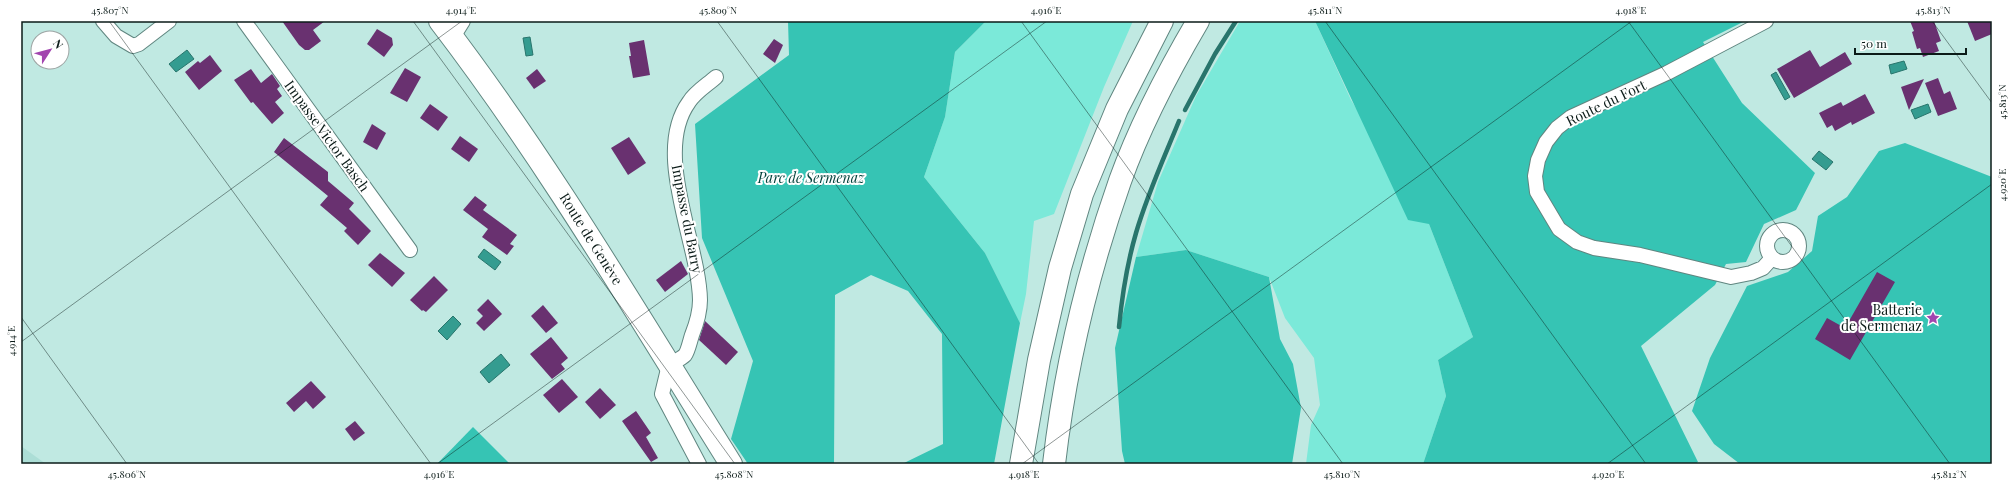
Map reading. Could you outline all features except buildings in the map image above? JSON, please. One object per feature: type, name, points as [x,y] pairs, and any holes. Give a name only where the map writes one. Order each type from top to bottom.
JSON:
[{"type":"main road","points":[[1021,464],[1039,360],[1060,268],[1082,194],[1117,109],[1162,21]]},
{"type":"main road","points":[[1054,464],[1074,344],[1101,243],[1120,181],[1155,99],[1198,21]]},
{"type":"main road","name":"Route de Genève","points":[[452,26],[480,72],[562,193],[731,464]]},
{"type":"street","points":[[103,21],[123,41],[133,46],[139,44],[169,21]]},
{"type":"street","name":"Impasse Victor Basch","points":[[244,21],[410,250]]},
{"type":"street","name":"Route du Fort","points":[[1766,21],[1667,74],[1571,117],[1557,128],[1546,142],[1538,160],[1536,176],[1537,192],[1559,229],[1577,242],[1594,248],[1640,255],[1731,277],[1751,273],[1763,268],[1772,258]]},
{"type":"street","name":"Impasse du Barry","points":[[669,365],[685,355],[695,326],[700,302],[699,281],[684,222],[674,152],[676,133],[681,116],[689,101],[716,77]]},
{"type":"street","points":[[669,365],[662,394],[699,464]]},
{"type":"shaded area","points":[[1133,21],[1104,87],[1054,214],[1034,221],[1026,294],[1020,323],[985,253],[924,177],[945,117],[955,52],[985,22]]},
{"type":"shaded area","points":[[1240,21],[1315,21],[1351,100],[1429,224],[1473,337],[1438,360],[1446,396],[1423,464],[1306,464],[1311,425],[1320,405],[1314,358],[1285,318],[1269,277],[1186,250],[1136,257],[1158,182],[1196,96]]},
{"type":"shaded area","points":[[530,37],[533,55],[526,56],[523,38]]},
{"type":"shaded area","points":[[187,50],[194,59],[176,72],[169,64]]},
{"type":"shaded area","points":[[1904,61],[1907,69],[1891,74],[1889,65]]},
{"type":"shaded area","points":[[1776,72],[1790,97],[1785,100],[1771,75]]},
{"type":"shaded area","points":[[1928,104],[1931,112],[1915,119],[1911,110]]},
{"type":"shaded area","points":[[1819,151],[1833,162],[1826,170],[1812,159]]},
{"type":"shaded area","points":[[484,249],[501,262],[495,270],[478,257]]},
{"type":"shaded area","points":[[453,316],[461,324],[447,340],[438,331]]},
{"type":"shaded area","points":[[501,354],[510,365],[489,383],[480,372]]},
{"type":"shaded area","points":[[21,446],[46,464],[21,464]]},
{"type":"green space","name":"Parc de Sermenaz","points":[[788,21],[989,21],[985,22],[955,52],[945,117],[924,177],[985,253],[1020,323],[994,464],[902,464],[943,444],[942,334],[908,291],[871,275],[835,295],[834,464],[748,464],[731,439],[753,361],[702,238],[695,124],[789,55]]},
{"type":"green space","points":[[1315,21],[1745,21],[1703,42],[1742,103],[1815,173],[1796,210],[1764,224],[1746,262],[1726,264],[1715,285],[1641,346],[1698,462],[1695,464],[1423,464],[1446,396],[1438,360],[1473,337],[1429,224],[1408,220]]},
{"type":"green space","points":[[1905,143],[1992,177],[1992,464],[1740,464],[1714,444],[1692,411],[1710,358],[1747,286],[1788,272],[1812,251],[1818,216],[1847,197],[1879,151]]},
{"type":"green space","points":[[1186,250],[1269,277],[1280,339],[1293,364],[1301,408],[1292,464],[1125,464],[1122,451],[1115,348],[1136,257]]},
{"type":"green space","points":[[473,427],[510,464],[437,464]]},
{"type":"waterway","points":[[1185,110],[1215,54],[1236,21]]},
{"type":"waterway","points":[[1119,327],[1125,280],[1140,219],[1179,121]]},
{"type":"place","name":"Batterie de Sermenaz","points":[[1933,318]]}]
